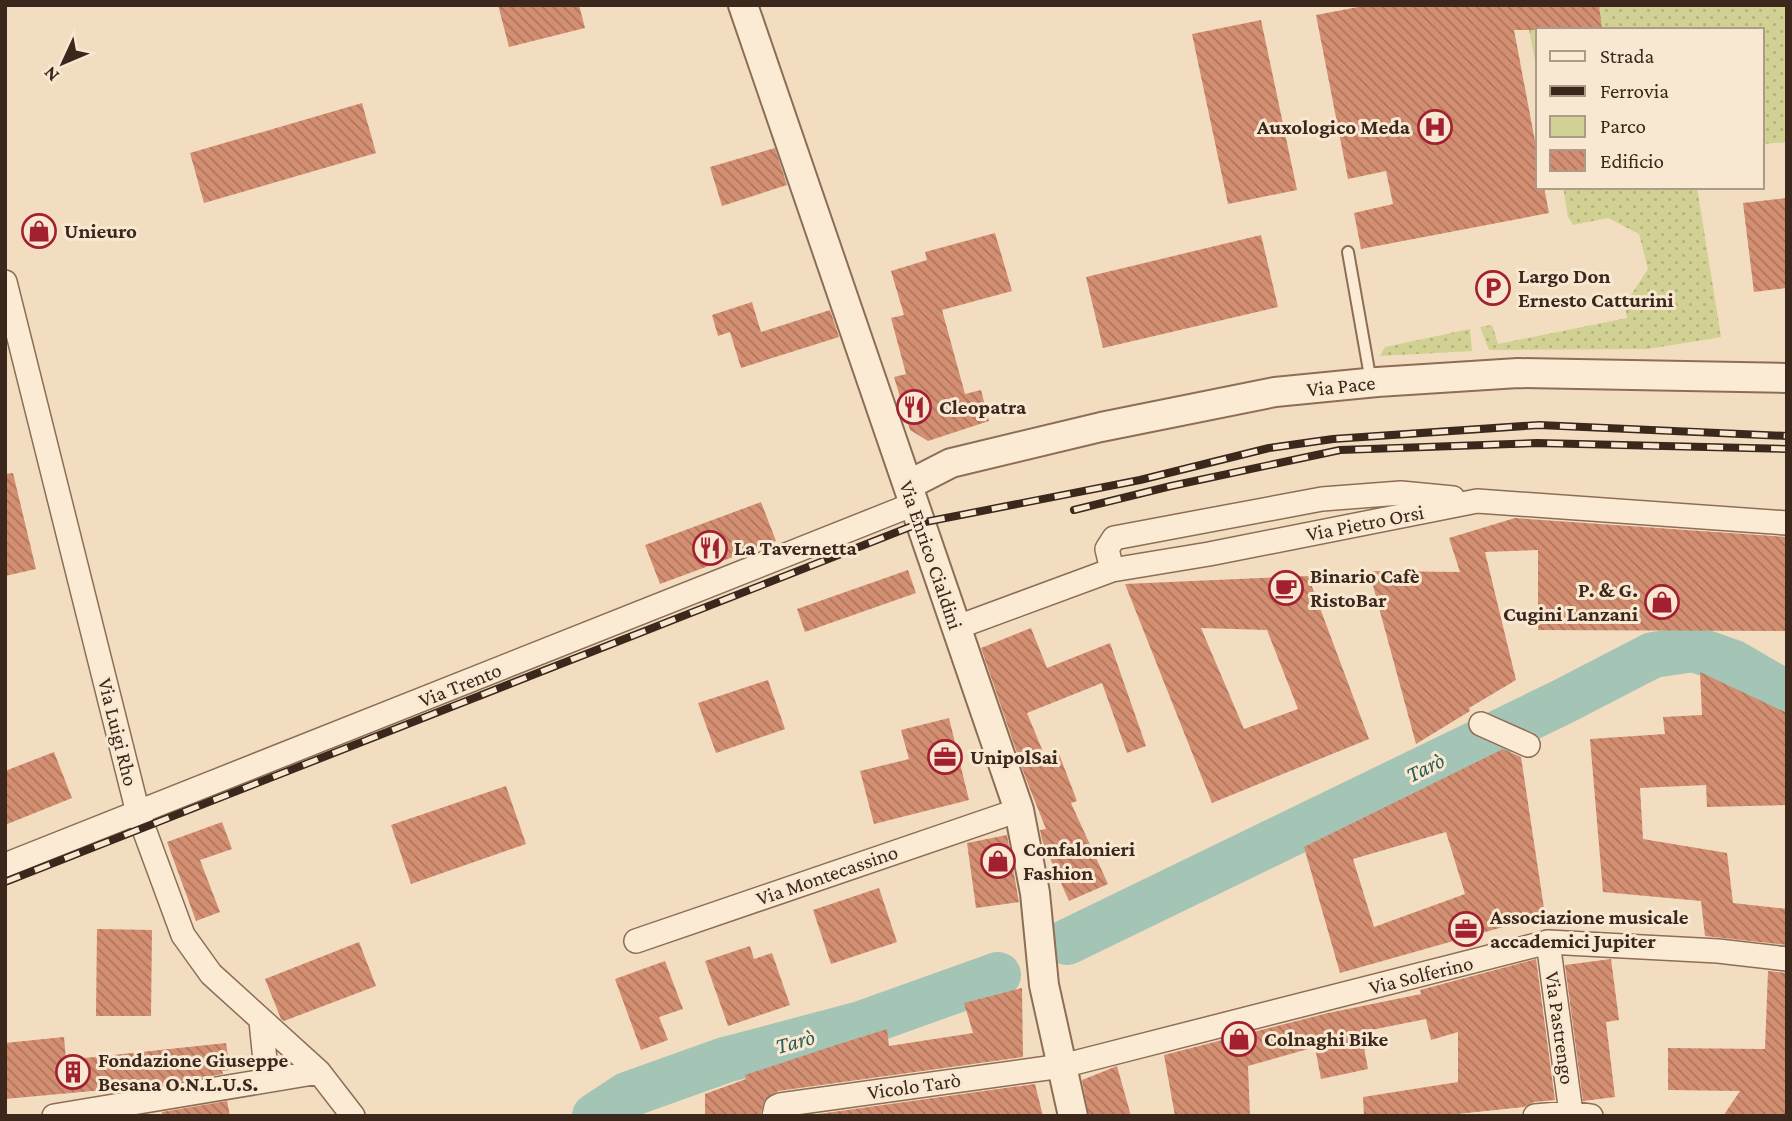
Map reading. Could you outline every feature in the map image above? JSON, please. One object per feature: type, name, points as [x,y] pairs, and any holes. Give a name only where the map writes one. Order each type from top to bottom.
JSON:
[{"type":"street","name":"Via Enrico Cialdini","points":[[743,5],[1019,810],[1035,893],[1044,985],[1073,1116]]},
{"type":"street","name":"Via Luigi Rho","points":[[5,282],[138,813],[183,935],[211,974],[318,1072],[353,1116]]},
{"type":"street","name":"Via Pace","points":[[911,494],[951,463],[1101,427],[1275,392],[1371,382],[1518,373],[1787,378]]},
{"type":"street","points":[[1109,559],[1114,538],[1322,499],[1401,493],[1477,501]]},
{"type":"street","name":"Via Trento","points":[[5,865],[138,813],[911,494]]},
{"type":"street","name":"Via Pietro Orsi","points":[[955,628],[1109,559],[1209,554],[1477,501],[1787,523]]},
{"type":"street","points":[[1481,724],[1528,745]]},
{"type":"street","name":"Via Montecassino","points":[[636,941],[1019,810]]},
{"type":"street","name":"Via Solferino","points":[[1062,1066],[1548,942],[1718,951],[1787,960]]},
{"type":"street","name":"Via Pastrengo","points":[[1548,942],[1581,1114]]},
{"type":"street","points":[[261,1021],[267,1080]]},
{"type":"street","name":"Vicolo Tarò","points":[[774,1116],[776,1107],[780,1105],[1062,1066]]},
{"type":"street","points":[[54,1116],[318,1072]]},
{"type":"street","points":[[1535,1116],[1581,1114]]},
{"type":"lane","points":[[1348,252],[1371,382]]},
{"type":"green space","points":[[1524,5],[1787,5],[1787,142],[1764,144],[1764,28],[1536,28],[1536,66]]},
{"type":"green space","points":[[1563,189],[1697,189],[1721,337],[1648,349],[1489,350],[1480,327],[1491,325],[1498,344],[1627,318],[1623,300],[1629,298],[1648,269],[1639,234],[1608,218],[1573,225],[1568,217]]},
{"type":"green space","points":[[1470,329],[1472,351],[1380,356],[1385,347]]},
{"type":"building","points":[[498,5],[579,5],[585,28],[509,47]]},
{"type":"building","name":"Auxologico Meda","points":[[1369,5],[1599,5],[1602,28],[1514,30],[1536,146],[1536,189],[1544,189],[1549,213],[1361,249],[1354,213],[1393,204],[1386,171],[1348,179],[1316,15]]},
{"type":"building","points":[[1261,20],[1297,190],[1228,204],[1192,34]]},
{"type":"building","points":[[362,103],[376,153],[204,203],[190,153]]},
{"type":"building","points":[[775,148],[787,185],[722,206],[710,167]]},
{"type":"building","points":[[1787,198],[1787,288],[1754,292],[1743,203]]},
{"type":"building","points":[[995,233],[1012,291],[942,310],[965,394],[981,390],[989,421],[928,441],[910,430],[894,377],[906,374],[891,318],[904,315],[891,271],[927,260],[925,252]]},
{"type":"building","points":[[1261,235],[1278,307],[1103,348],[1086,277]]},
{"type":"building","points":[[752,302],[761,332],[830,310],[839,337],[741,368],[730,332],[718,336],[712,315]]},
{"type":"building","points":[[13,473],[36,569],[5,576],[5,474]]},
{"type":"building","points":[[761,502],[776,541],[660,584],[645,545]]},
{"type":"building","points":[[1515,518],[1787,537],[1787,631],[1538,630],[1538,550],[1485,552],[1516,680],[1416,744],[1369,571],[1460,572],[1449,538]]},
{"type":"building","points":[[908,570],[916,593],[805,632],[797,609]]},
{"type":"building","points":[[1308,576],[1369,739],[1212,803],[1125,584]],"holes":[[[1201,628],[1267,630],[1298,709],[1244,729]]]},
{"type":"building","points":[[1031,628],[1047,668],[1110,643],[1146,746],[1127,753],[1102,683],[1027,713],[1046,759],[1059,754],[1077,801],[1071,803],[1108,884],[1069,901],[1042,840],[1040,830],[1046,829],[981,648]]},
{"type":"building","points":[[1700,672],[1787,713],[1787,805],[1707,807],[1706,785],[1640,788],[1643,839],[1727,853],[1733,903],[1787,909],[1787,945],[1705,936],[1701,901],[1603,892],[1590,739],[1665,734],[1663,717],[1702,715]]},
{"type":"building","points":[[768,680],[785,729],[716,753],[698,703]]},
{"type":"building","points":[[949,718],[969,800],[874,824],[860,771],[909,759],[901,730]]},
{"type":"building","points":[[1503,749],[1521,757],[1545,915],[1340,973],[1304,847]],"holes":[[[1446,832],[1465,894],[1374,927],[1353,859]]]},
{"type":"building","points":[[54,752],[72,798],[5,825],[5,771]]},
{"type":"building","points":[[506,786],[526,844],[411,884],[391,825]]},
{"type":"building","points":[[222,822],[232,849],[200,860],[220,912],[196,921],[167,842]]},
{"type":"building","points":[[1007,835],[1019,902],[976,908],[967,843]]},
{"type":"building","points":[[879,888],[897,942],[831,964],[813,910]]},
{"type":"building","points":[[97,929],[152,930],[151,1016],[96,1016]]},
{"type":"building","points":[[359,942],[376,986],[284,1021],[281,1019],[265,979]]},
{"type":"building","points":[[750,946],[754,959],[772,953],[790,1005],[728,1026],[705,961]]},
{"type":"building","points":[[1536,959],[1555,1100],[1534,1102],[1524,1107],[1438,1116],[1364,1116],[1363,1097],[1458,1082],[1458,1032],[1431,1040],[1426,1019],[1361,1032],[1368,1069],[1321,1079],[1315,1047],[1248,1066],[1250,1116],[1175,1116],[1164,1055],[1328,1013],[1421,994],[1420,990]]},
{"type":"building","points":[[1611,959],[1619,1020],[1606,1022],[1615,1097],[1583,1101],[1565,965]]},
{"type":"building","points":[[665,961],[683,1009],[659,1017],[668,1040],[641,1050],[615,979]]},
{"type":"building","points":[[1768,971],[1787,973],[1787,1116],[1723,1116],[1740,1091],[1668,1090],[1668,1048],[1765,1049]]},
{"type":"building","points":[[1022,988],[1023,1057],[778,1091],[765,1099],[760,1116],[705,1116],[705,1094],[746,1079],[745,1075],[887,1029],[889,1046],[973,1033],[964,1003]]},
{"type":"building","name":"Fondazione Giuseppe Besana O.N.L.U.S.","points":[[64,1037],[66,1060],[226,1043],[230,1070],[222,1071],[223,1074],[158,1085],[5,1099],[5,1043]]},
{"type":"building","points":[[1117,1066],[1131,1116],[1089,1116],[1082,1080]]},
{"type":"building","points":[[1035,1084],[1043,1116],[804,1116]]},
{"type":"building","points":[[227,1101],[230,1116],[162,1116],[162,1112]]},
{"type":"waterway","name":"Tarò","points":[[1067,942],[1562,702],[1653,655],[1694,649],[1734,663],[1787,694]]},
{"type":"waterway","name":"Tarò","points":[[595,1116],[627,1095],[725,1060],[861,1024],[998,975]]},
{"type":"railway","points":[[5,882],[920,523],[1140,480],[1269,448],[1333,439],[1539,425],[1787,436]]},
{"type":"railway","points":[[1074,510],[1340,450],[1537,443],[1787,449]]},
{"type":"place","name":"Auxologico Meda","points":[[1435,127]]},
{"type":"place","name":"Unieuro","points":[[39,231]]},
{"type":"place","name":"Largo Don Ernesto Catturini","points":[[1493,288]]},
{"type":"place","name":"Cleopatra","points":[[914,407]]},
{"type":"place","name":"La Tavernetta","points":[[710,548]]},
{"type":"place","name":"Binario Cafè RistoBar","points":[[1286,588]]},
{"type":"place","name":"P. & G. Cugini Lanzani","points":[[1662,602]]},
{"type":"place","name":"UnipolSai","points":[[945,757]]},
{"type":"place","name":"Confalonieri Fashion","points":[[998,861]]},
{"type":"place","name":"Associazione musicale accademici Jupiter","points":[[1466,929]]},
{"type":"place","name":"Colnaghi Bike","points":[[1239,1039]]},
{"type":"place","name":"Fondazione Giuseppe Besana O.N.L.U.S.","points":[[73,1072]]}]
